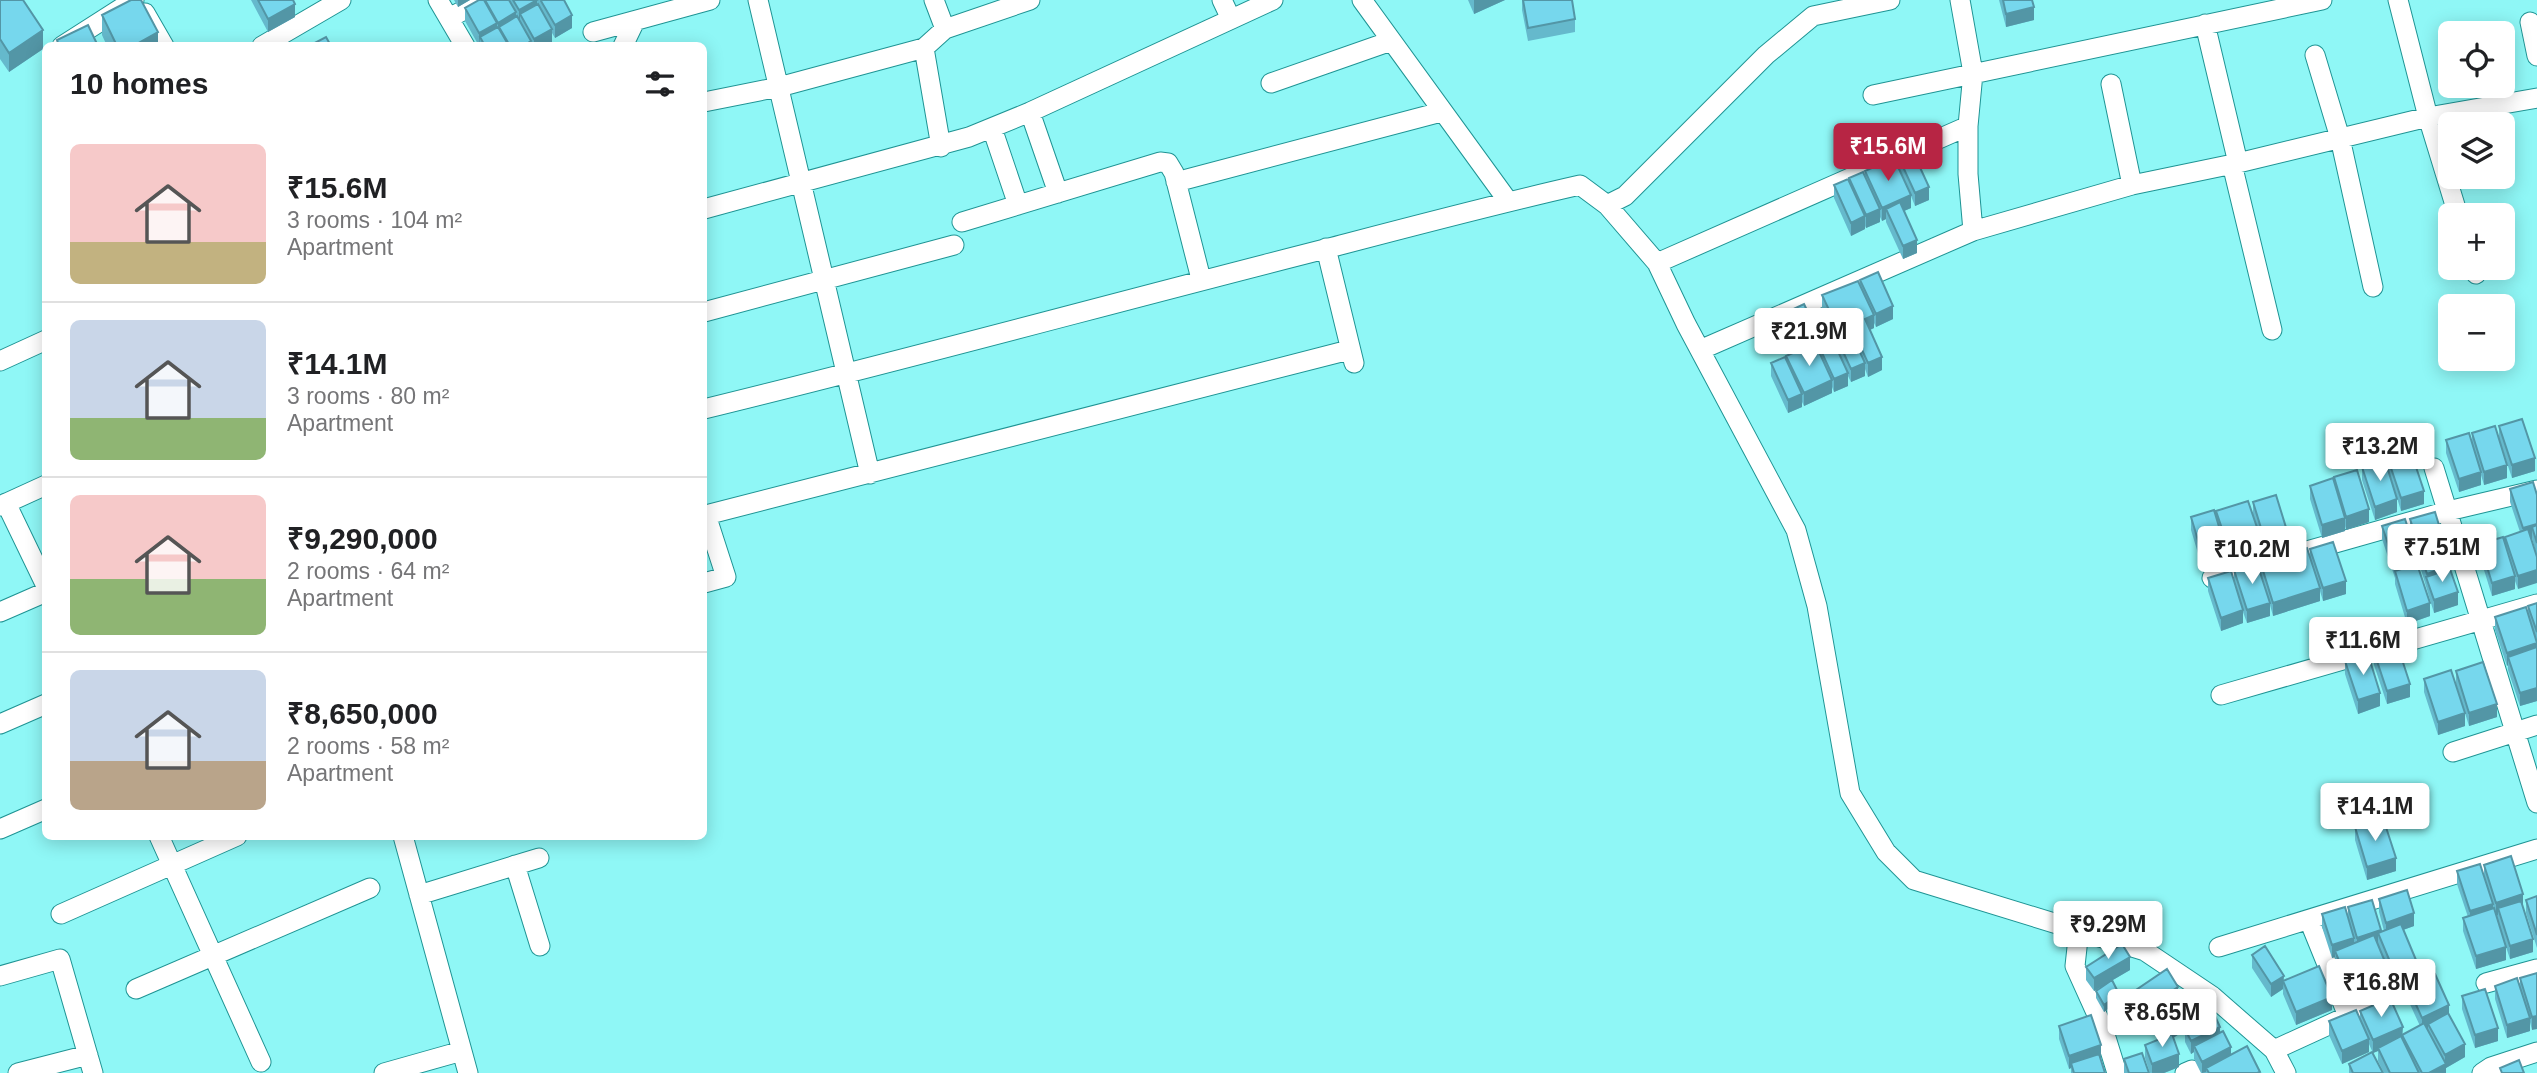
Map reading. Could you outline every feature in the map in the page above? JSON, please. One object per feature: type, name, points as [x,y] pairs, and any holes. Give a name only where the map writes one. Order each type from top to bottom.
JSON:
[{"type":"street","points":[[68,42],[136,0],[162,42]]},
{"type":"street","points":[[269,42],[341,0]]},
{"type":"street","points":[[438,0],[459,42]]},
{"type":"street","points":[[449,18],[482,0]]},
{"type":"street","points":[[593,32],[710,0]]},
{"type":"street","points":[[758,0],[870,474]]},
{"type":"street","points":[[934,0],[945,29]]},
{"type":"street","points":[[707,101],[779,88],[924,48],[945,29],[1030,0]]},
{"type":"street","points":[[1222,0],[1231,19]]},
{"type":"street","points":[[707,208],[941,146],[992,128],[1273,0]]},
{"type":"street","points":[[1362,0],[1508,201]]},
{"type":"street","points":[[1608,205],[1625,196],[1766,55],[1814,16],[1890,0]]},
{"type":"street","points":[[1960,0],[1973,73],[1968,125],[1968,174],[1973,231]]},
{"type":"street","points":[[1873,95],[2322,0]]},
{"type":"street","points":[[2398,0],[2428,117],[2454,203]]},
{"type":"street","points":[[625,42],[635,21]]},
{"type":"street","points":[[2530,22],[2537,57]]},
{"type":"street","points":[[2205,24],[2272,330]]},
{"type":"street","points":[[1271,83],[1391,41]]},
{"type":"street","points":[[924,48],[941,146]]},
{"type":"street","points":[[2315,55],[2340,138],[2374,287]]},
{"type":"street","points":[[2111,84],[2132,185]]},
{"type":"street","points":[[1700,350],[1973,231],[2132,185],[2235,164],[2428,117],[2537,98]]},
{"type":"street","points":[[1030,112],[1058,193]]},
{"type":"street","points":[[1176,182],[1441,112]]},
{"type":"street","points":[[1657,263],[1968,125]]},
{"type":"street","points":[[992,128],[1018,205]]},
{"type":"street","points":[[962,222],[1160,162],[1168,163],[1176,182],[1201,279]]},
{"type":"street","points":[[707,408],[1201,279],[1580,185],[1608,205],[1657,263],[1796,530],[1817,606],[1850,793],[1886,852],[1914,880],[2145,951],[2212,996],[2274,1050],[2286,1073]]},
{"type":"street","points":[[707,311],[954,245]]},
{"type":"street","points":[[707,515],[1352,357],[1326,248]]},
{"type":"street","points":[[0,361],[42,342]]},
{"type":"street","points":[[2434,468],[2537,803]]},
{"type":"street","points":[[42,487],[3,504],[42,578]]},
{"type":"street","points":[[2212,578],[2448,511],[2537,489]]},
{"type":"street","points":[[707,518],[726,577],[707,582]]},
{"type":"street","points":[[0,612],[42,594]]},
{"type":"street","points":[[2221,695],[2537,604]]},
{"type":"street","points":[[0,724],[42,706]]},
{"type":"street","points":[[2453,752],[2537,725]]},
{"type":"street","points":[[0,829],[42,811]]},
{"type":"street","points":[[161,840],[261,1062]]},
{"type":"street","points":[[61,914],[228,840]]},
{"type":"street","points":[[403,840],[468,1073]]},
{"type":"street","points":[[2219,947],[2537,849]]},
{"type":"street","points":[[419,895],[539,858]]},
{"type":"street","points":[[514,865],[540,946]]},
{"type":"street","points":[[136,989],[370,888]]},
{"type":"street","points":[[2309,920],[2348,1016]]},
{"type":"street","points":[[2079,929],[2075,966],[2103,1028],[2117,1073]]},
{"type":"street","points":[[0,976],[60,959],[90,1064],[18,1073]]},
{"type":"street","points":[[2486,983],[2537,969]]},
{"type":"street","points":[[2274,1050],[2425,976]]},
{"type":"street","points":[[384,1073],[462,1051]]},
{"type":"street","points":[[2482,1073],[2491,1067],[2537,1052]]},
{"type":"street","points":[[2185,1073],[2192,1070],[2193,1073]]},
{"type":"building","points":[[0,0],[23,0],[43,30],[9,53],[0,39]]},
{"type":"building","points":[[131,0],[141,0],[158,32],[140,42],[115,42],[102,15]]},
{"type":"building","points":[[258,0],[293,0],[295,4],[268,19]]},
{"type":"building","points":[[484,0],[497,23],[479,33],[465,8]]},
{"type":"building","points":[[485,0],[509,0],[516,12],[498,23]]},
{"type":"building","points":[[513,0],[537,0],[519,10]]},
{"type":"building","points":[[542,0],[564,0],[572,15],[555,25]]},
{"type":"building","points":[[1523,0],[1572,0],[1575,19],[1528,28]]},
{"type":"building","points":[[2003,0],[2032,0],[2034,7],[2006,14]]},
{"type":"building","points":[[538,4],[552,29],[534,39],[520,14]]},
{"type":"building","points":[[517,16],[531,41],[508,42],[499,27]]},
{"type":"building","points":[[88,25],[96,42],[58,42]]},
{"type":"building","points":[[498,27],[507,42],[483,42],[480,37]]},
{"type":"building","points":[[1912,150],[1929,187],[1915,193],[1898,156]]},
{"type":"building","points":[[1894,158],[1911,195],[1882,208],[1865,171]]},
{"type":"building","points":[[1863,172],[1880,209],[1866,215],[1849,178]]},
{"type":"building","points":[[1848,179],[1865,216],[1851,223],[1834,185]]},
{"type":"building","points":[[1900,202],[1917,240],[1903,246],[1886,209]]},
{"type":"building","points":[[1878,272],[1893,306],[1876,314],[1860,280]]},
{"type":"building","points":[[1858,281],[1874,315],[1865,319],[1882,357],[1868,363],[1851,326],[1857,324],[1856,321],[1838,329],[1822,295]]},
{"type":"building","points":[[1804,304],[1820,338],[1803,346],[1787,312]]},
{"type":"building","points":[[1848,326],[1865,363],[1851,369],[1834,332]]},
{"type":"building","points":[[1831,336],[1848,373],[1834,379],[1817,342]]},
{"type":"building","points":[[1815,343],[1832,380],[1804,393],[1786,356]]},
{"type":"building","points":[[1785,357],[1802,394],[1788,400],[1771,363]]},
{"type":"building","points":[[2522,419],[2535,458],[2512,465],[2499,426]]},
{"type":"building","points":[[2495,426],[2507,465],[2484,472],[2472,433]]},
{"type":"building","points":[[2469,433],[2481,472],[2459,479],[2446,440]]},
{"type":"building","points":[[2411,452],[2424,491],[2401,498],[2388,459]]},
{"type":"building","points":[[2385,460],[2397,499],[2375,507],[2362,467]]},
{"type":"building","points":[[2357,470],[2369,509],[2346,517],[2334,477]]},
{"type":"building","points":[[2333,478],[2345,518],[2322,525],[2310,486]]},
{"type":"building","points":[[2533,482],[2537,495],[2537,524],[2523,528],[2510,489]]},
{"type":"building","points":[[2276,495],[2288,534],[2265,541],[2253,502]]},
{"type":"building","points":[[2248,501],[2261,539],[2229,549],[2216,511]]},
{"type":"building","points":[[2214,510],[2226,550],[2203,557],[2191,517]]},
{"type":"building","points":[[2435,512],[2442,535],[2418,543],[2410,519]]},
{"type":"building","points":[[2405,519],[2418,558],[2395,565],[2382,526]]},
{"type":"building","points":[[2537,525],[2537,543],[2532,527]]},
{"type":"building","points":[[2528,529],[2537,557],[2537,570],[2518,576],[2505,537]]},
{"type":"building","points":[[2503,537],[2515,576],[2492,583],[2480,544]]},
{"type":"building","points":[[2333,542],[2346,581],[2323,588],[2310,549]]},
{"type":"building","points":[[2444,542],[2451,565],[2427,574],[2419,550]]},
{"type":"building","points":[[2307,548],[2320,588],[2273,603],[2261,564]]},
{"type":"building","points":[[2257,563],[2270,603],[2247,610],[2234,570]]},
{"type":"building","points":[[2417,564],[2430,603],[2407,611],[2395,571]]},
{"type":"building","points":[[2450,569],[2458,592],[2434,600],[2426,577]]},
{"type":"building","points":[[2231,571],[2243,610],[2221,618],[2208,578]]},
{"type":"building","points":[[2537,603],[2537,632],[2528,606]]},
{"type":"building","points":[[2526,607],[2537,643],[2507,653],[2495,617]]},
{"type":"building","points":[[2397,644],[2410,684],[2387,691],[2374,652]]},
{"type":"building","points":[[2537,647],[2537,688],[2520,693],[2508,657]]},
{"type":"building","points":[[2368,654],[2380,693],[2358,700],[2345,661]]},
{"type":"building","points":[[2483,662],[2497,704],[2469,713],[2456,671]]},
{"type":"building","points":[[2451,670],[2465,713],[2438,722],[2424,679]]},
{"type":"building","points":[[2383,818],[2396,858],[2367,867],[2355,827]]},
{"type":"building","points":[[2511,856],[2523,894],[2496,903],[2484,865]]},
{"type":"building","points":[[2480,864],[2493,904],[2470,911],[2457,871]]},
{"type":"building","points":[[2407,890],[2414,913],[2386,923],[2379,899]]},
{"type":"building","points":[[2537,896],[2537,935],[2526,900]]},
{"type":"building","points":[[2372,900],[2381,930],[2357,938],[2348,907]]},
{"type":"building","points":[[2521,901],[2533,939],[2510,946],[2498,908]]},
{"type":"building","points":[[2345,907],[2354,938],[2332,945],[2322,914]]},
{"type":"building","points":[[2494,908],[2506,947],[2476,956],[2463,918]]},
{"type":"building","points":[[2401,924],[2416,960],[2393,969],[2378,933]]},
{"type":"building","points":[[2374,935],[2388,969],[2349,985],[2335,951]]},
{"type":"building","points":[[2122,944],[2130,957],[2094,978],[2086,967]]},
{"type":"building","points":[[2265,946],[2284,976],[2271,984],[2252,955]]},
{"type":"building","points":[[2319,966],[2332,997],[2296,1012],[2283,981]]},
{"type":"building","points":[[2167,969],[2178,987],[2141,1011],[2130,994]]},
{"type":"building","points":[[2537,973],[2537,1016],[2532,1017],[2520,978]]},
{"type":"building","points":[[2435,974],[2449,1005],[2422,1018],[2408,987]]},
{"type":"building","points":[[2517,978],[2530,1018],[2507,1025],[2495,986]]},
{"type":"building","points":[[2112,980],[2119,994],[2104,1005],[2096,991]]},
{"type":"building","points":[[2485,989],[2498,1028],[2475,1035],[2462,996]]},
{"type":"building","points":[[2185,991],[2197,1010],[2168,1028],[2156,1008]]},
{"type":"building","points":[[2390,998],[2403,1027],[2373,1040],[2360,1011]]},
{"type":"building","points":[[2356,1010],[2369,1039],[2342,1051],[2329,1021]]},
{"type":"building","points":[[2448,1013],[2465,1044],[2445,1055],[2428,1024]]},
{"type":"building","points":[[2091,1015],[2101,1045],[2069,1056],[2059,1026]]},
{"type":"building","points":[[2215,1016],[2220,1027],[2191,1041],[2185,1029]]},
{"type":"building","points":[[2424,1023],[2446,1064],[2429,1073],[2422,1073],[2402,1035]]},
{"type":"building","points":[[2223,1031],[2231,1047],[2202,1062],[2194,1046]]},
{"type":"building","points":[[2172,1034],[2179,1054],[2152,1064],[2145,1045]]},
{"type":"building","points":[[2401,1036],[2419,1073],[2390,1073],[2378,1048]]},
{"type":"building","points":[[2247,1046],[2260,1072],[2209,1073],[2206,1068]]},
{"type":"building","points":[[2372,1052],[2383,1073],[2353,1073],[2349,1064]]},
{"type":"building","points":[[2142,1053],[2149,1073],[2129,1073],[2124,1059]]},
{"type":"building","points":[[2099,1054],[2105,1073],[2074,1073],[2071,1063]]},
{"type":"building","points":[[2519,1060],[2524,1073],[2502,1073],[2500,1068]]}]
